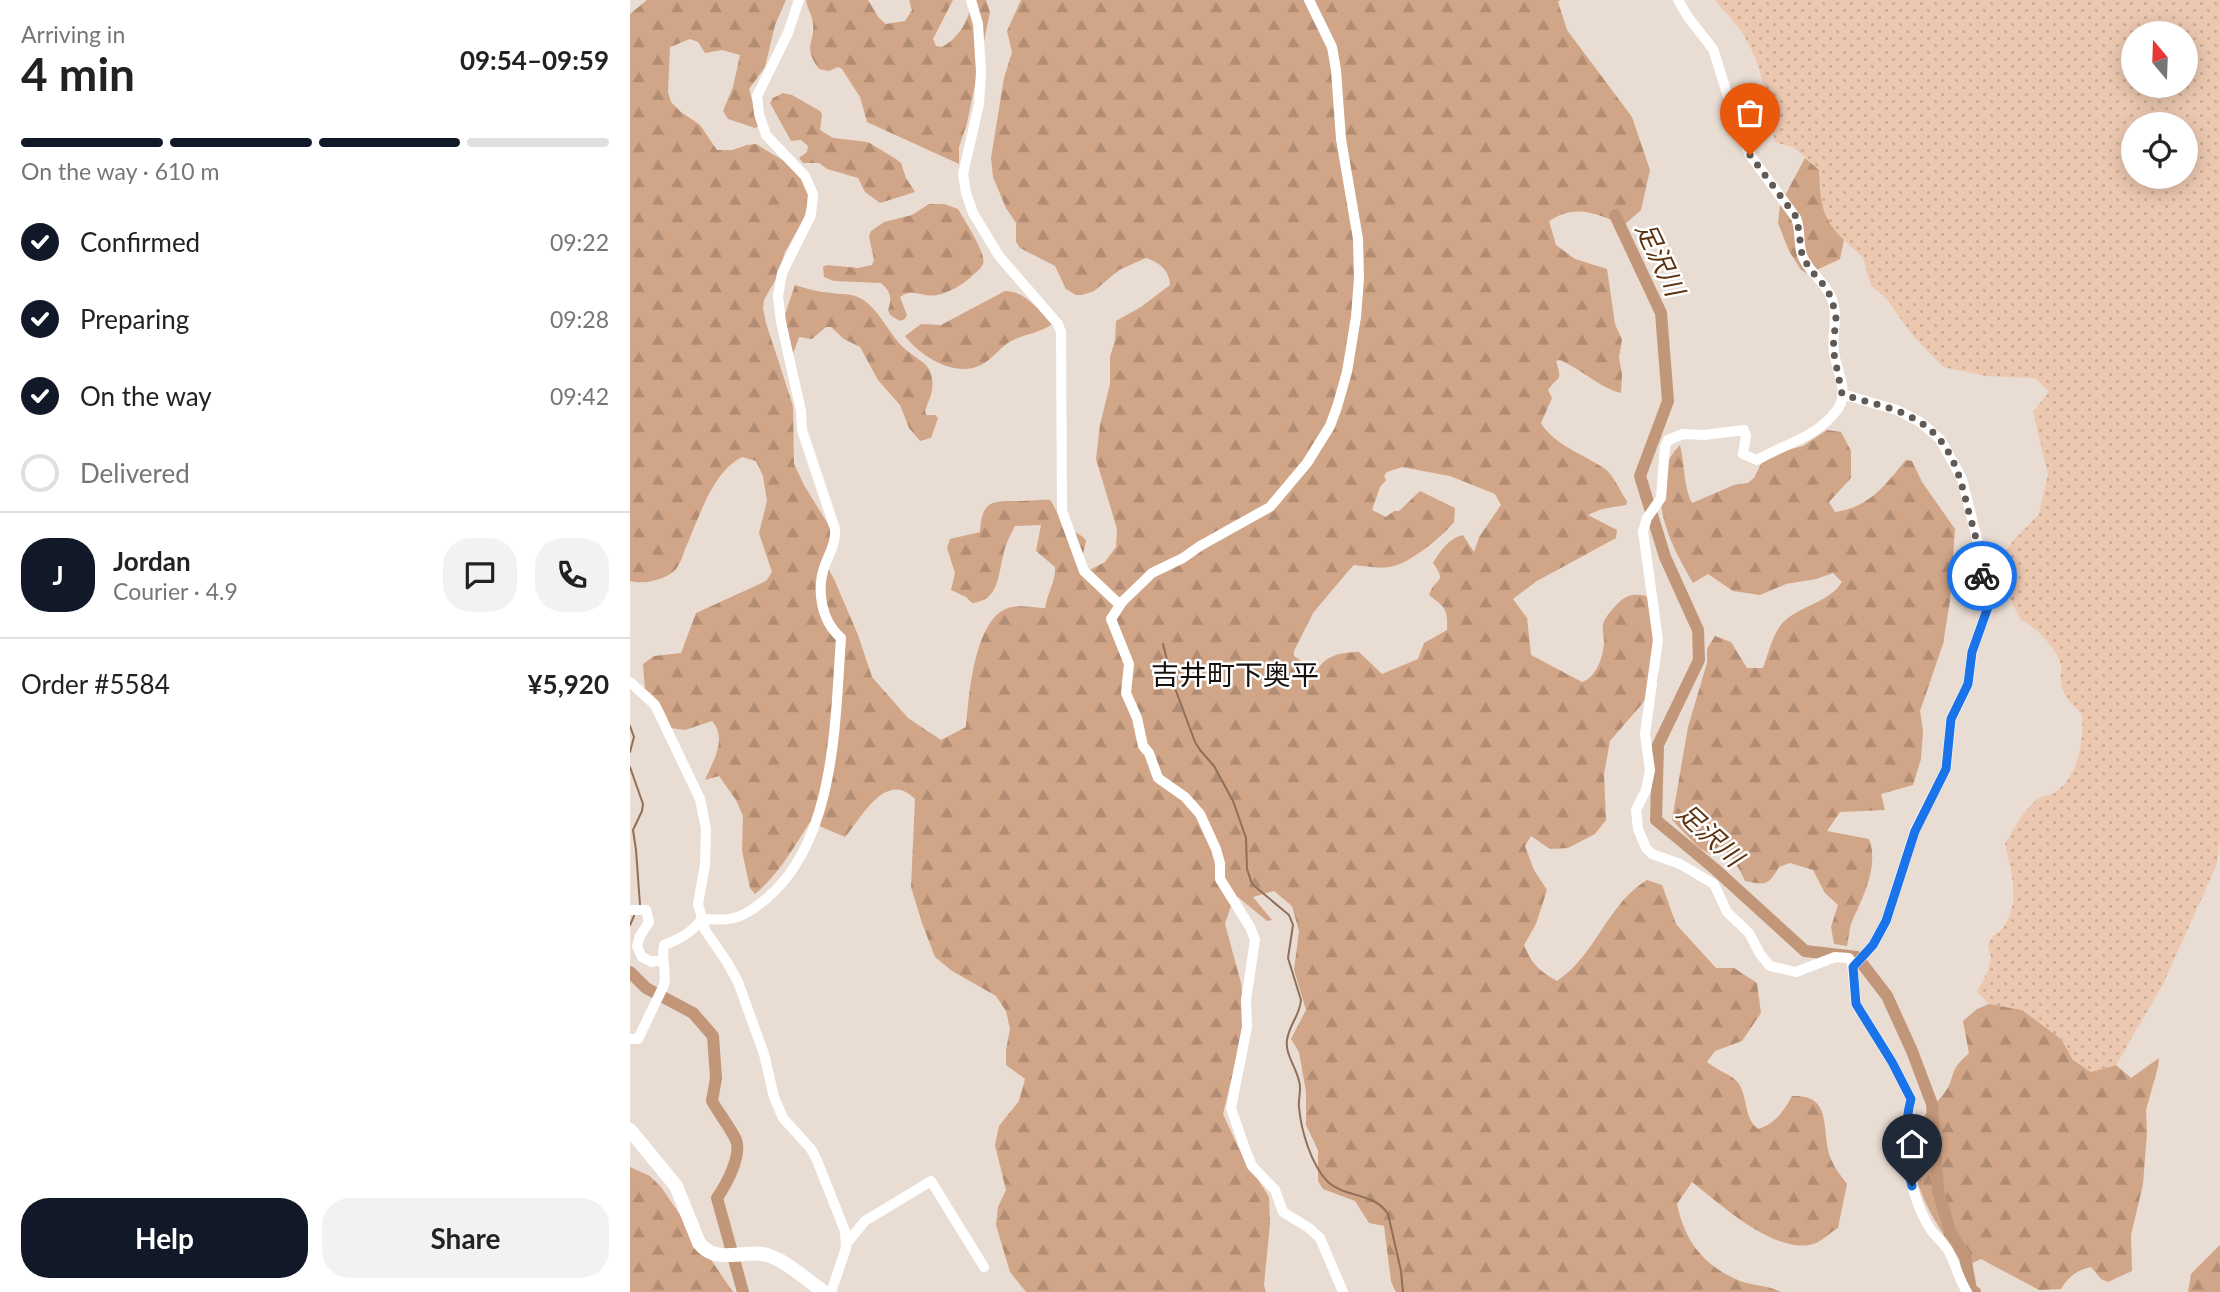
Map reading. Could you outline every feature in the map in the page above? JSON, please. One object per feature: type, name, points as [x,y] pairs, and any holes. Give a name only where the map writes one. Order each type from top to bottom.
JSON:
[{"type":"main road","points":[[630,1130],[676,1186],[704,1250],[713,1255],[765,1254],[824,1292]]},
{"type":"street","points":[[702,919],[730,919],[743,915],[776,890],[789,875],[809,838],[821,804],[836,716],[841,638],[829,623],[821,602],[823,568],[835,541],[835,528],[802,430],[801,411],[781,322],[778,296],[782,273],[811,215],[813,194],[805,176],[766,135],[757,96],[788,33],[799,0]]},
{"type":"street","points":[[971,0],[978,24],[981,72],[979,104],[963,174],[966,193],[973,213],[999,256],[1058,324],[1061,353],[1062,511],[1084,571],[1120,605]]},
{"type":"street","points":[[1309,0],[1332,47],[1340,139],[1358,239],[1356,317],[1347,372],[1331,426],[1307,463],[1270,507],[1152,573],[1120,605],[1111,619],[1129,664],[1126,693],[1137,719],[1143,746],[1149,753],[1158,778],[1185,797],[1200,814],[1216,849],[1220,863],[1220,879],[1250,927],[1255,940],[1246,1000],[1247,1027],[1231,1108],[1252,1166],[1275,1190],[1283,1212],[1320,1238],[1343,1292]]},
{"type":"street","points":[[1678,0],[1713,49],[1739,131],[1750,155],[1797,218],[1802,255],[1832,300],[1836,317],[1833,349],[1842,402],[1816,431],[1757,460],[1743,454],[1746,436],[1744,430],[1704,435],[1683,434],[1668,440],[1665,447],[1661,498],[1647,519],[1643,531],[1658,640],[1645,734],[1650,770],[1646,790],[1636,810],[1638,829],[1646,848],[1652,854],[1680,864],[1714,884],[1727,912],[1749,933],[1770,966],[1796,972],[1835,957],[1847,956],[1853,967],[1856,1004],[1911,1099],[1908,1113],[1908,1172],[1912,1186],[1929,1227],[1949,1251],[1967,1292]]},
{"type":"street","points":[[1842,394],[1897,410],[1920,422],[1940,439],[1962,479],[1982,559],[1983,590],[1988,607],[1972,652],[1968,684],[1951,719],[1946,769],[1915,831],[1886,921],[1873,945],[1853,967]]},
{"type":"street","points":[[630,682],[655,705],[700,799],[706,829],[705,865],[698,904],[705,930],[738,982],[783,1118],[816,1158],[845,1231],[846,1244],[831,1292]]},
{"type":"street","points":[[630,910],[646,910],[649,922],[637,946],[642,957],[652,962],[661,960]]},
{"type":"street","points":[[630,1039],[638,1039],[664,985],[666,976],[661,960],[664,946],[680,940],[702,919]]},
{"type":"street","points":[[846,1244],[865,1221],[931,1181],[984,1267]]},
{"type":"shaded area","points":[[1715,0],[2220,0],[2220,841],[2217,864],[2163,984],[2116,1065],[2091,1072],[2073,1060],[2061,1039],[2022,1010],[1989,1004],[1977,992],[1990,964],[1990,942],[2004,926],[2012,906],[2013,885],[2005,844],[2033,803],[2056,792],[2065,783],[2071,775],[2081,744],[2082,714],[2063,691],[2059,658],[2045,639],[2021,620],[1998,576],[2001,558],[2039,514],[2048,474],[2033,412],[2049,392],[2035,378],[1986,376],[1943,367],[1914,337],[1886,298],[1871,286],[1863,258],[1829,226],[1822,203],[1819,170],[1795,148],[1775,142],[1762,79],[1754,55],[1741,31]]},
{"type":"green space","points":[[647,0],[786,0],[775,25],[765,67],[749,89],[759,126],[755,128],[728,119],[723,111],[733,87],[740,55],[722,50],[705,53],[698,42],[690,39],[670,47],[668,92],[671,102],[700,125],[717,150],[732,150],[756,144],[789,164],[807,185],[809,199],[804,218],[785,252],[763,308],[793,406],[794,464],[836,537],[826,565],[858,635],[872,677],[908,718],[941,740],[966,727],[976,658],[989,624],[999,613],[1012,607],[1045,608],[1055,572],[1055,567],[1036,551],[1041,525],[1015,526],[1006,545],[993,592],[981,601],[972,603],[951,590],[955,573],[947,548],[950,539],[980,532],[983,513],[990,504],[1003,501],[1050,500],[1066,526],[1086,540],[1080,575],[1105,562],[1116,547],[1117,529],[1096,459],[1100,425],[1110,384],[1110,357],[1115,340],[1116,321],[1141,307],[1170,285],[1163,268],[1146,258],[1119,270],[1094,291],[1076,295],[1066,289],[1055,266],[1020,248],[1016,242],[1016,223],[1006,208],[993,177],[991,158],[1004,78],[1012,52],[1007,31],[1021,0],[1560,0],[1558,2],[1567,30],[1632,117],[1650,170],[1641,210],[1624,225],[1596,214],[1577,211],[1549,221],[1556,245],[1575,259],[1607,269],[1615,324],[1622,340],[1619,357],[1622,375],[1621,393],[1560,360],[1556,361],[1559,376],[1548,390],[1552,398],[1541,423],[1562,444],[1608,472],[1627,501],[1626,505],[1602,509],[1588,515],[1617,530],[1616,538],[1537,581],[1513,599],[1527,618],[1531,655],[1582,682],[1591,676],[1601,660],[1605,619],[1627,596],[1649,597],[1660,642],[1658,681],[1610,741],[1604,774],[1606,820],[1595,834],[1568,848],[1550,849],[1531,836],[1525,846],[1534,870],[1547,890],[1536,924],[1524,945],[1537,966],[1557,981],[1582,957],[1622,902],[1647,880],[1662,885],[1676,924],[1716,968],[1734,968],[1757,983],[1761,1013],[1742,1041],[1715,1051],[1707,1062],[1739,1084],[1750,1119],[1758,1129],[1770,1124],[1792,1096],[1806,1097],[1821,1109],[1828,1150],[1847,1184],[1838,1228],[1816,1243],[1801,1246],[1784,1243],[1750,1226],[1692,1182],[1677,1204],[1685,1230],[1706,1260],[1740,1281],[1781,1292],[1396,1292],[1391,1281],[1384,1226],[1369,1223],[1355,1201],[1323,1189],[1318,1181],[1318,1150],[1306,1125],[1306,1092],[1299,1052],[1291,1039],[1306,1010],[1294,970],[1299,931],[1292,906],[1274,891],[1253,897],[1272,920],[1267,921],[1238,897],[1233,900],[1225,924],[1241,983],[1245,1023],[1223,1114],[1238,1147],[1269,1197],[1270,1224],[1264,1285],[1266,1292],[1026,1292],[1010,1272],[996,1225],[998,1207],[1006,1190],[995,1145],[999,1126],[1019,1101],[1025,1079],[1006,1065],[1010,1029],[1006,1011],[996,996],[952,971],[935,957],[911,887],[915,799],[904,791],[894,789],[885,793],[867,808],[845,837],[810,822],[779,869],[755,894],[750,888],[742,851],[743,816],[736,800],[719,776],[705,780],[719,743],[717,728],[712,721],[685,730],[671,728],[661,706],[645,689],[643,664],[654,656],[681,653],[696,613],[766,581],[772,572],[759,533],[767,501],[763,476],[756,461],[742,457],[731,464],[714,485],[676,569],[654,581],[630,581],[630,14]],"holes":[[[1402,467],[1450,476],[1495,494],[1501,505],[1479,537],[1474,552],[1463,535],[1449,542],[1433,563],[1440,578],[1429,595],[1444,609],[1447,630],[1424,643],[1418,659],[1382,674],[1359,652],[1335,656],[1325,661],[1317,671],[1294,656],[1313,613],[1354,565],[1380,568],[1397,565],[1424,550],[1454,522],[1455,508],[1420,491],[1399,511],[1386,517],[1372,510],[1387,472]]]},
{"type":"green space","points":[[806,0],[868,0],[886,24],[905,21],[912,10],[909,0],[953,0],[933,39],[936,46],[942,47],[963,27],[972,0],[986,0],[990,12],[967,123],[959,147],[959,164],[867,122],[860,97],[842,69],[819,69],[811,55],[813,23]]},
{"type":"green space","points":[[783,93],[792,95],[820,111],[820,130],[833,138],[868,142],[896,159],[901,163],[915,192],[880,203],[865,192],[858,178],[827,169],[819,163],[803,163],[799,158],[807,152],[808,146],[801,140],[791,141],[770,103],[773,98]]},
{"type":"green space","points":[[1805,158],[1819,170],[1823,208],[1830,224],[1844,240],[1840,259],[1808,274],[1801,270],[1789,251],[1778,223],[1780,205]]},
{"type":"green space","points":[[929,204],[944,204],[958,209],[978,245],[983,264],[964,282],[937,295],[909,293],[900,297],[907,315],[900,321],[890,315],[890,295],[881,283],[834,281],[824,277],[823,267],[827,265],[858,268],[872,265],[874,260],[869,236],[871,231],[884,222],[912,215]]},
{"type":"green space","points":[[795,285],[858,297],[873,308],[902,346],[927,367],[932,384],[926,415],[935,415],[938,418],[931,438],[920,441],[909,428],[900,405],[878,380],[860,347],[844,339],[831,327],[826,327],[812,339],[799,337],[793,354],[782,323]]},
{"type":"green space","points":[[1005,291],[1025,298],[1052,324],[1011,341],[981,365],[961,369],[950,367],[929,358],[905,336],[921,324],[941,325]]},
{"type":"green space","points":[[1827,430],[1841,432],[1851,451],[1851,478],[1829,502],[1835,512],[1867,500],[1883,487],[1906,460],[1912,461],[1922,482],[1955,529],[1950,601],[1943,644],[1920,711],[1923,731],[1921,759],[1913,785],[1881,794],[1885,810],[1840,812],[1827,831],[1869,839],[1872,849],[1869,880],[1852,922],[1847,946],[1834,944],[1831,927],[1838,905],[1825,893],[1813,870],[1790,863],[1779,867],[1766,883],[1745,881],[1724,850],[1719,846],[1711,855],[1698,847],[1672,820],[1688,727],[1707,663],[1707,649],[1715,636],[1731,642],[1747,668],[1763,668],[1780,626],[1795,614],[1828,596],[1842,582],[1833,573],[1786,584],[1760,595],[1733,591],[1708,574],[1693,583],[1675,550],[1662,514],[1662,478],[1668,461],[1680,445],[1692,503],[1734,485],[1748,483],[1754,478],[1765,456],[1803,446]]},
{"type":"green space","points":[[1989,1004],[2022,1010],[2061,1039],[2073,1060],[2091,1072],[2116,1065],[2131,1078],[2159,1058],[2146,1110],[2143,1184],[2131,1235],[2132,1271],[2108,1282],[2101,1279],[2091,1267],[2073,1275],[2061,1289],[2039,1290],[1981,1259],[1964,1267],[1926,1204],[1914,1169],[1916,1133],[1925,1115],[1947,1089],[1956,1067],[1969,1053],[1963,1021],[1977,1009]]},
{"type":"green space","points":[[630,1167],[650,1176],[661,1187],[733,1292],[630,1292]]},
{"type":"green space","points":[[2220,1245],[2220,1292],[2188,1292],[2191,1274]]},
{"type":"waterway","name":"足沢川","points":[[1615,215],[1661,313],[1668,401],[1640,476],[1665,557],[1698,630],[1699,660],[1658,745],[1656,820],[1715,869],[1805,951],[1857,957],[1887,996],[1932,1104],[1938,1191],[1950,1231],[1965,1256],[1971,1290],[1975,1292]]},
{"type":"waterway","points":[[1163,644],[1172,680],[1195,742],[1214,766],[1233,801],[1246,838],[1247,869],[1252,884],[1289,915],[1293,925],[1288,958],[1301,1000],[1287,1045],[1300,1084],[1300,1116],[1308,1147],[1328,1182],[1343,1191],[1375,1202],[1388,1214],[1403,1292]]},
{"type":"waterway","points":[[630,726],[634,737],[630,752]]},
{"type":"waterway","points":[[630,767],[643,804],[633,830],[640,905]]},
{"type":"waterway","points":[[630,925],[634,916]]},
{"type":"waterway","points":[[630,972],[646,988],[693,1013],[713,1036],[716,1078],[712,1101],[734,1136],[737,1147],[732,1170],[717,1198],[743,1292]]},
{"type":"way so far","points":[[1750,155],[1797,218],[1802,255],[1832,300],[1836,317],[1833,349],[1843,388],[1842,394],[1897,410],[1920,422],[1940,439],[1962,479],[1982,559],[1982,576]]},
{"type":"district","name":"吉井町下奥平","points":[[1235,675]]},
{"type":"route","points":[[1912,1186],[1908,1172],[1908,1113],[1911,1099],[1856,1004],[1853,967],[1873,945],[1886,921],[1915,831],[1946,769],[1951,719],[1968,684],[1972,652],[1988,607],[1982,576]]}]
